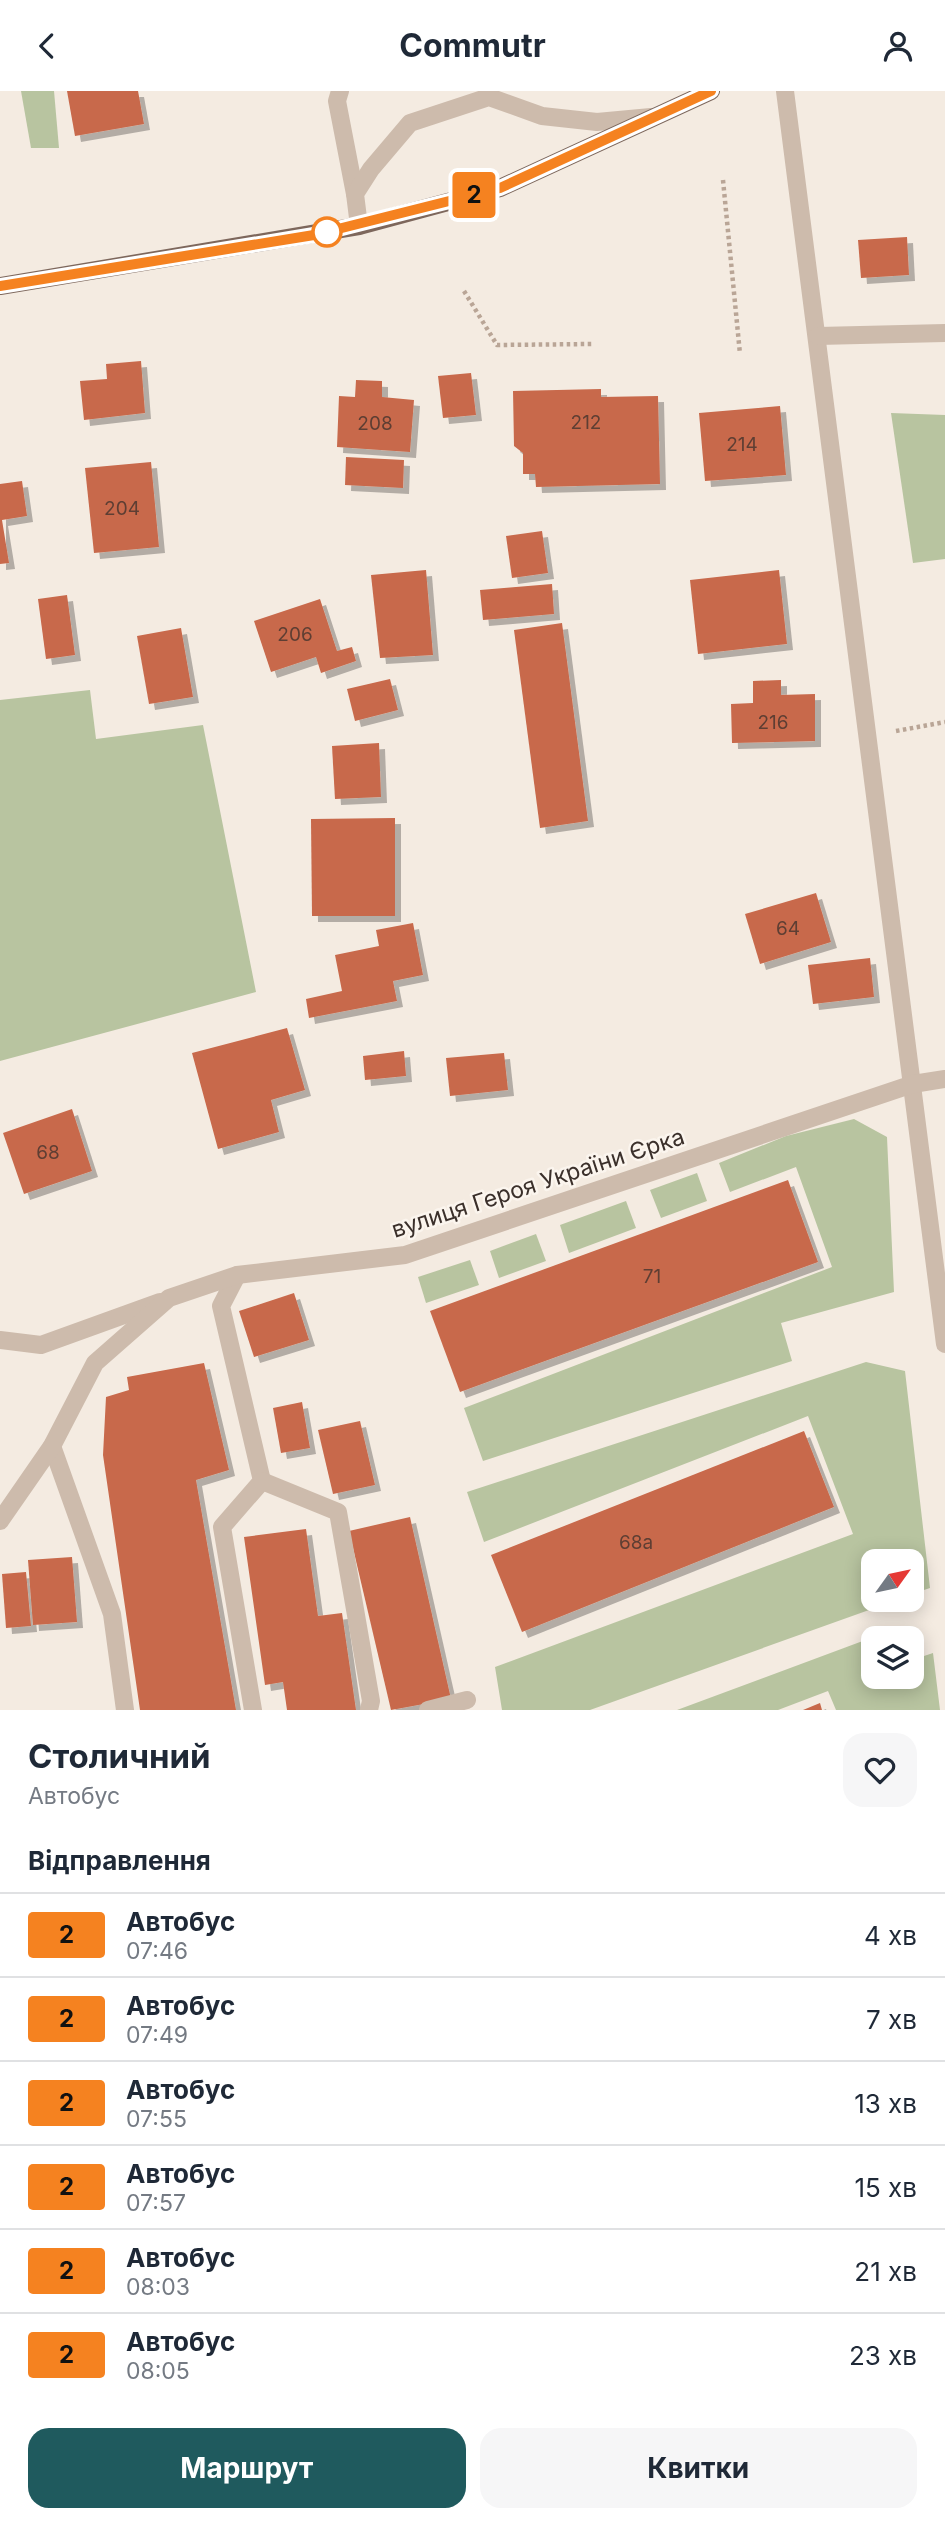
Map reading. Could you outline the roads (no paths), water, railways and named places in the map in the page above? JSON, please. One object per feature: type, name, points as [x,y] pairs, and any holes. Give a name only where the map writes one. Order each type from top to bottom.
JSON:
[{"type":"main road","points":[[0,286],[359,226],[500,188],[711,91]]},
{"type":"street","points":[[340,91],[337,101],[359,226]]},
{"type":"street","points":[[785,91],[945,1343]]},
{"type":"street","points":[[355,194],[371,169],[410,123],[489,97],[542,116],[597,122],[659,117]]},
{"type":"street","points":[[818,337],[945,333]]},
{"type":"street","name":"вулиця Героя України Єрка","points":[[0,1521],[52,1446],[95,1363],[169,1298],[237,1275],[405,1255],[913,1084],[945,1079]]},
{"type":"street","points":[[237,1275],[221,1306],[262,1481]]},
{"type":"street","points":[[0,1340],[41,1345],[169,1298]]},
{"type":"street","points":[[52,1446],[112,1614],[125,1710]]},
{"type":"street","points":[[253,1710],[222,1527],[262,1481]]},
{"type":"street","points":[[262,1481],[338,1512],[370,1701],[369,1710]]},
{"type":"street","points":[[428,1710],[467,1700]]}]
